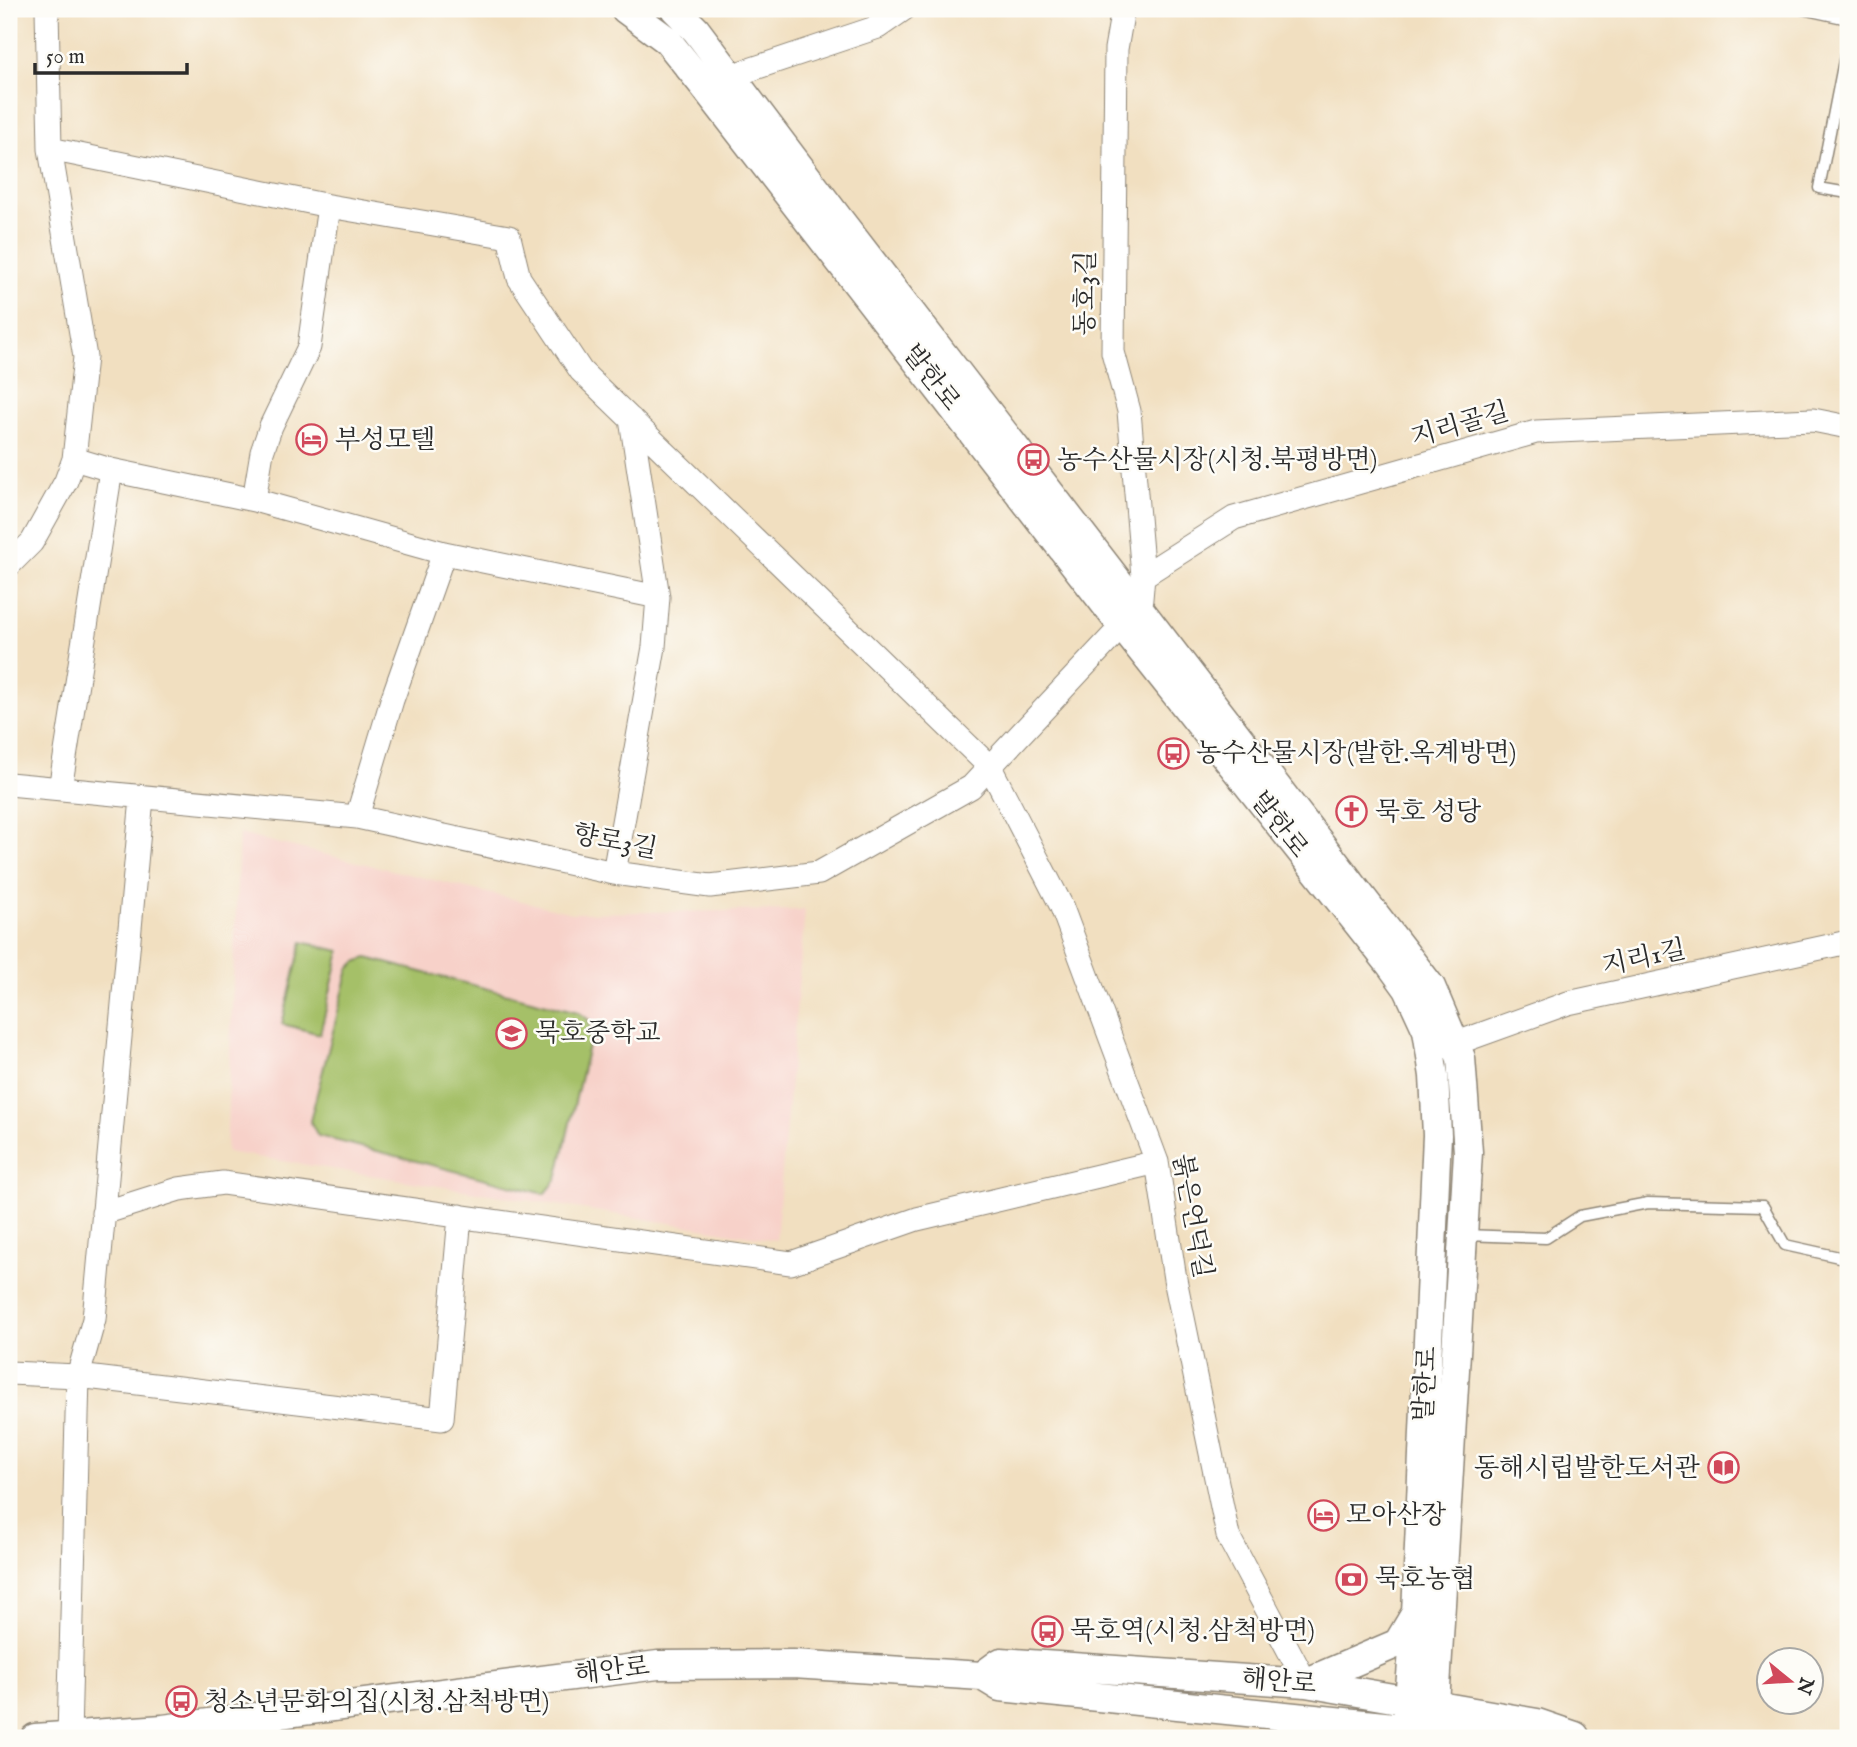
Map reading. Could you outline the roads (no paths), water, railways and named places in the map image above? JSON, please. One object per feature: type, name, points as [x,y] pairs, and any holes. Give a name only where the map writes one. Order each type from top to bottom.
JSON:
[{"type":"street","points":[[9,565],[32,541],[66,481],[74,459],[85,357],[50,149],[47,9]]},
{"type":"street","name":"발한로","points":[[625,9],[667,40],[1131,618]]},
{"type":"street","points":[[704,86],[878,27],[904,9]]},
{"type":"street","name":"동호3길","points":[[1123,9],[1115,49],[1113,352],[1129,411],[1143,576]]},
{"type":"street","name":"발한로","points":[[679,10],[731,76],[1408,989],[1444,1047],[1461,1058],[1468,1153],[1421,1724]]},
{"type":"street","points":[[50,149],[329,206],[309,347],[271,426],[262,452],[254,500]]},
{"type":"street","name":"붉은언덕길","points":[[329,206],[509,237],[519,278],[580,371],[990,767],[1061,905],[1157,1162],[1175,1279],[1228,1536],[1306,1683]]},
{"type":"street","points":[[614,873],[654,647],[659,597],[631,419]]},
{"type":"street","name":"지리골길","points":[[1143,576],[1234,518],[1536,432],[1813,420],[1848,427]]},
{"type":"street","points":[[74,459],[111,470],[254,500],[444,552],[659,597]]},
{"type":"street","points":[[60,789],[111,470]]},
{"type":"street","points":[[357,817],[392,700],[444,552]]},
{"type":"street","points":[[1131,618],[1143,576]]},
{"type":"street","name":"향로3길","points":[[9,784],[357,817],[614,873],[710,886],[819,873],[971,787],[1131,618]]},
{"type":"street","points":[[69,1737],[78,1376],[94,1319],[142,798]]},
{"type":"street","name":"지리1길","points":[[1444,1047],[1567,1003],[1848,942]]},
{"type":"street","name":"발한로","points":[[1421,1724],[1416,1614],[1437,1135],[1444,1047]]},
{"type":"street","points":[[103,1213],[179,1189],[223,1183],[792,1263],[917,1219],[1157,1162]]},
{"type":"street","points":[[9,1373],[78,1376],[442,1419],[460,1216]]},
{"type":"street","points":[[1306,1683],[1398,1643],[1416,1614]]},
{"type":"street","name":"해안로","points":[[982,1676],[1001,1662],[1306,1683],[1421,1724],[1537,1723],[1577,1738]]},
{"type":"street","name":"해안로","points":[[35,1738],[163,1729],[658,1665],[793,1664],[982,1676],[1000,1687],[1421,1724],[1502,1738]]},
{"type":"lane","points":[[1802,9],[1848,19]]},
{"type":"lane","points":[[1848,40],[1819,188],[1848,193]]},
{"type":"lane","points":[[1463,1235],[1546,1238],[1580,1216],[1648,1203],[1763,1206],[1785,1245],[1848,1259]]},
{"type":"place","name":"부성모텔","points":[[312,440]]},
{"type":"place","name":"농수산물시장(시청.북평방면)","points":[[1034,460]]},
{"type":"place","name":"농수산물시장(발한.옥계방면)","points":[[1173,753]]},
{"type":"place","name":"묵호 성당","points":[[1352,812]]},
{"type":"place","name":"묵호중학교","points":[[512,1033]]},
{"type":"place","name":"동해시립발한도서관","points":[[1723,1468]]},
{"type":"place","name":"모아산장","points":[[1323,1515]]},
{"type":"place","name":"묵호농협","points":[[1352,1579]]},
{"type":"place","name":"묵호역(시청.삼척방면)","points":[[1047,1631]]},
{"type":"place","name":"청소년문화의집(시청.삼척방면)","points":[[181,1702]]}]
